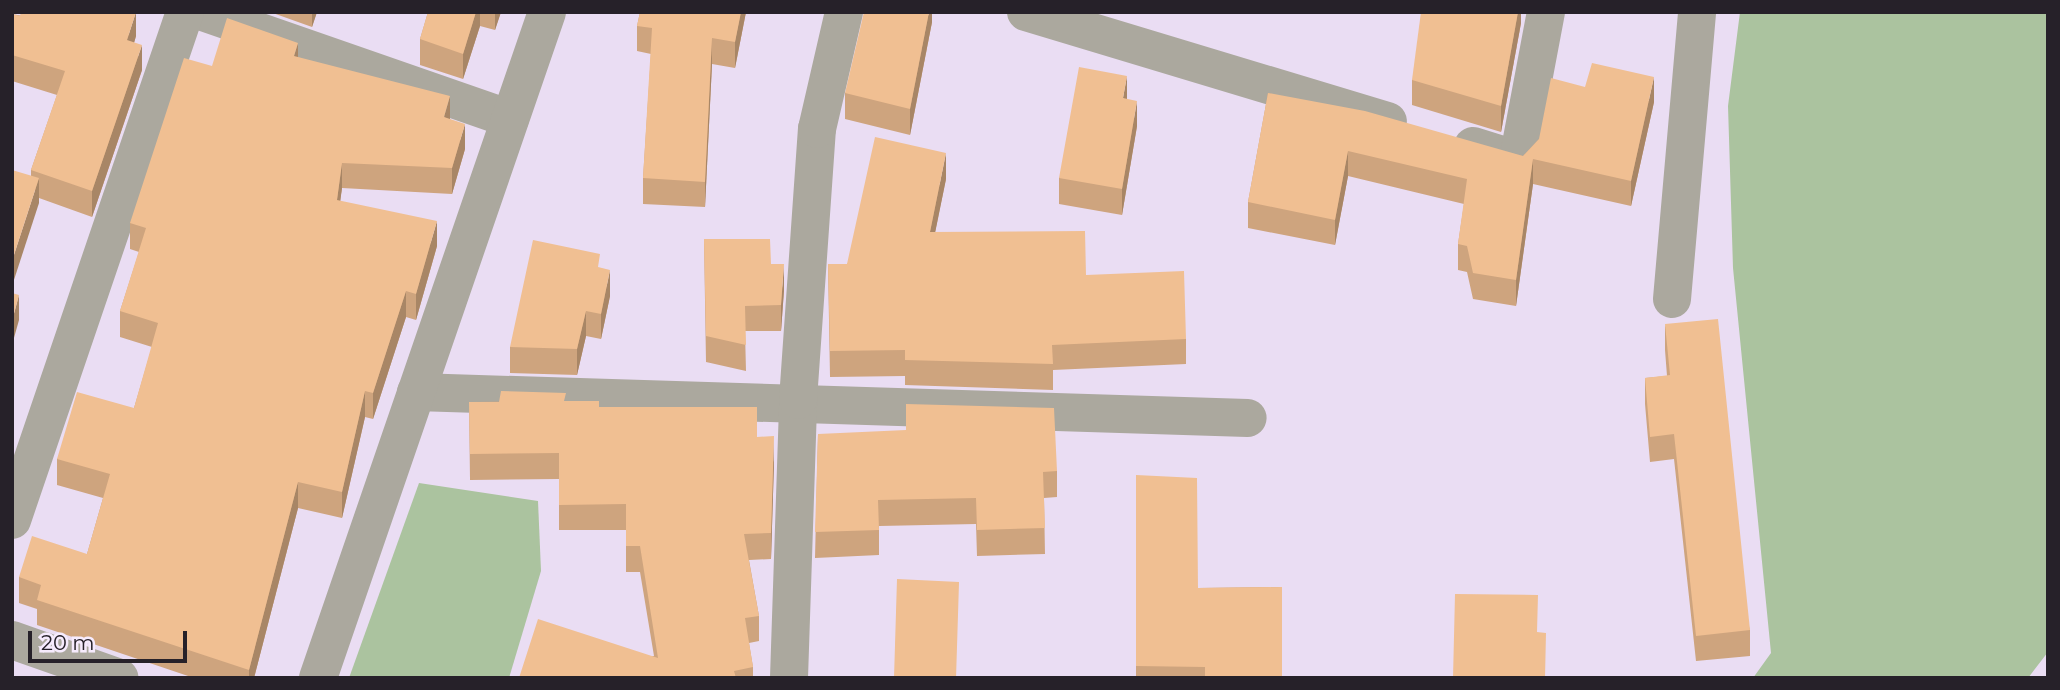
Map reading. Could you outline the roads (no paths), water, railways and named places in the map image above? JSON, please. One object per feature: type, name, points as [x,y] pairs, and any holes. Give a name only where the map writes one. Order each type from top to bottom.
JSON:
[{"type":"street","points":[[12,520],[186,12]]},
{"type":"street","points":[[203,12],[510,119]]},
{"type":"street","points":[[318,678],[547,12]]},
{"type":"street","points":[[789,678],[798,400],[817,130],[844,12]]},
{"type":"street","points":[[1026,12],[1518,160],[1546,12]]},
{"type":"street","points":[[1672,299],[1697,12]]},
{"type":"street","points":[[416,392],[798,400],[1248,418]]},
{"type":"street","points":[[12,640],[120,678]]}]
